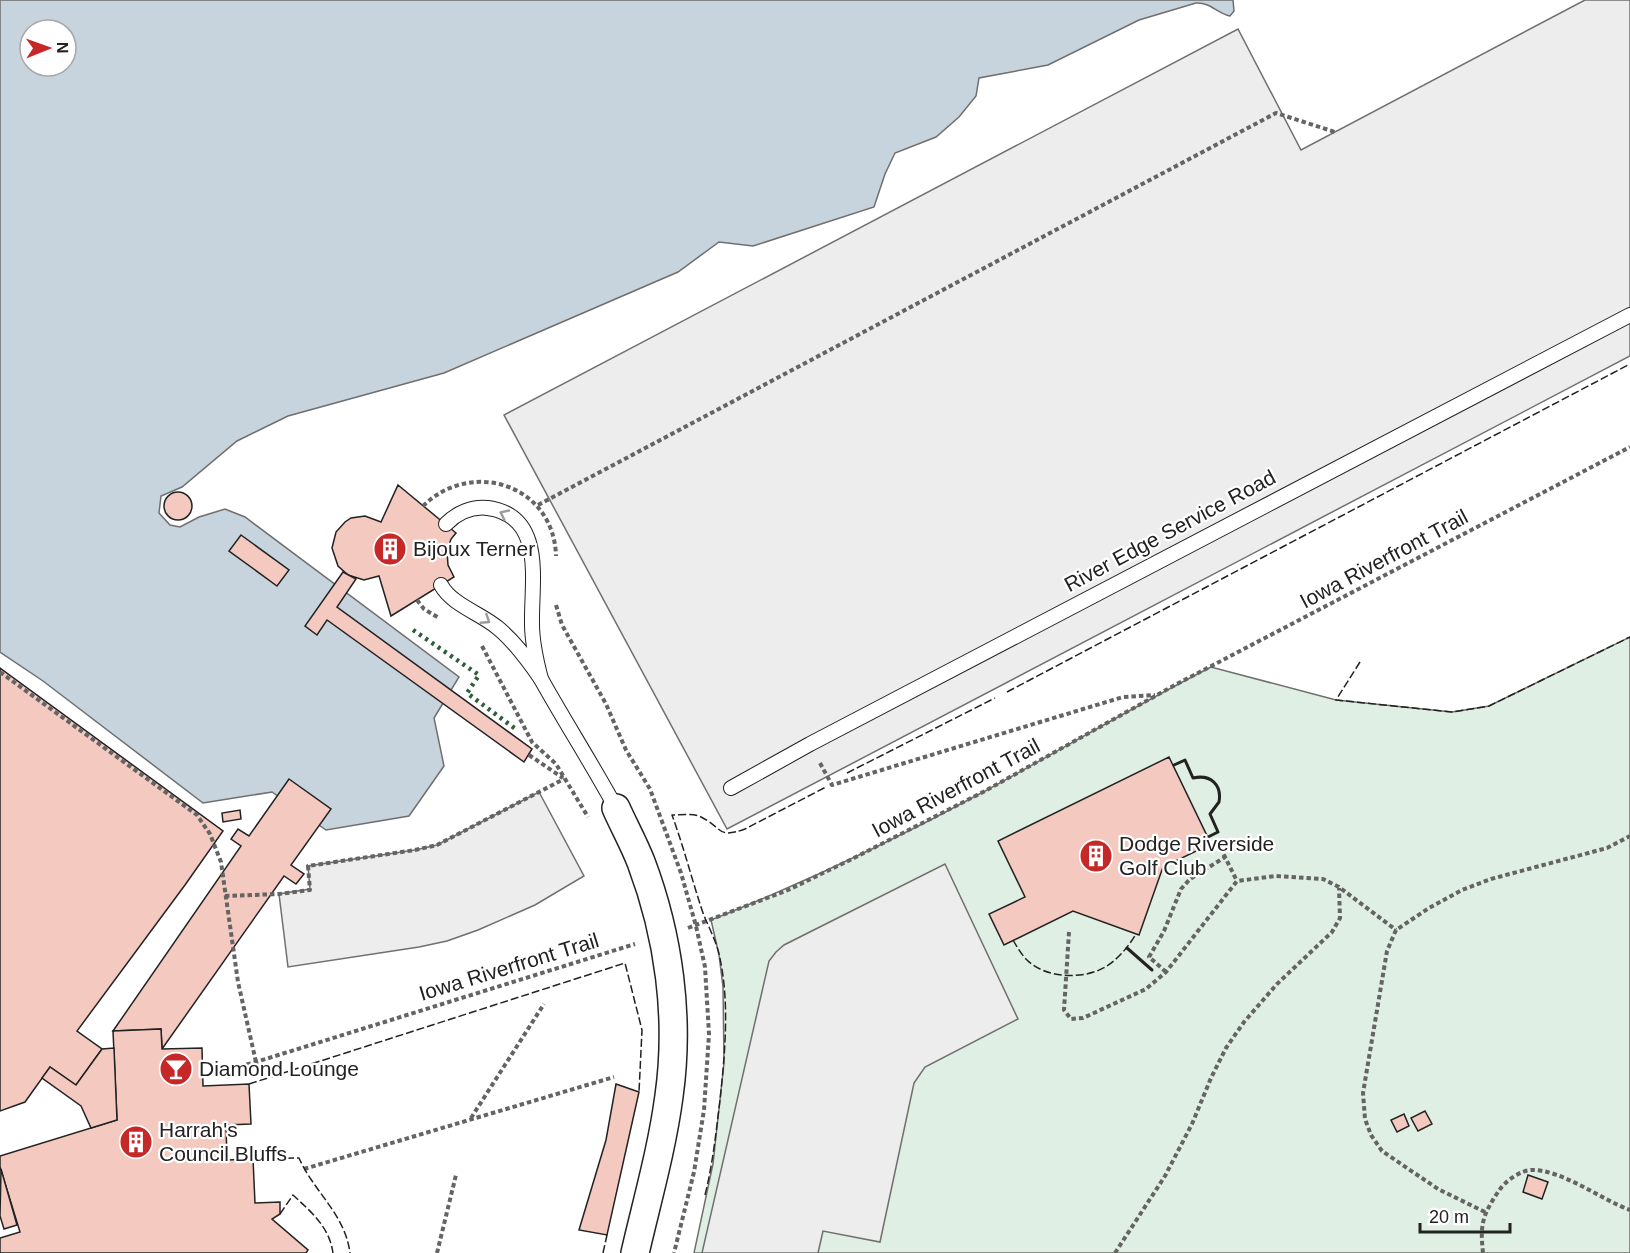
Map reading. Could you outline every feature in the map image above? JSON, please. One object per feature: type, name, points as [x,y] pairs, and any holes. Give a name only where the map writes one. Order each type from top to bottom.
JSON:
[{"type":"street","points":[[616,808],[640,861],[663,935],[671,992],[673,1061],[663,1134],[635,1253]]},
{"type":"lane","name":"River Edge Service Road","points":[[731,788],[810,744],[1630,315]]},
{"type":"lane","points":[[446,524],[462,512],[483,507],[502,511],[522,525],[532,558],[533,650],[541,679]]},
{"type":"lane","points":[[441,585],[453,599],[505,634],[518,647],[541,679],[616,808]]},
{"type":"path","points":[[538,505],[1276,113],[1335,132]]},
{"type":"path","name":"Iowa Riverfront Trail","points":[[663,935],[696,926],[788,890],[850,860],[985,791],[1159,695],[1630,447]]},
{"type":"path","points":[[417,600],[424,609],[445,621]]},
{"type":"path","points":[[481,644],[532,742],[556,764],[591,822]]},
{"type":"path","points":[[579,658],[606,704],[626,750],[650,789],[681,873],[696,926]]},
{"type":"path","points":[[0,672],[197,815],[210,834],[221,862],[238,982],[256,1062]]},
{"type":"path","points":[[810,744],[832,785],[1123,697],[1159,695]]},
{"type":"path","points":[[529,754],[564,779]]},
{"type":"path","points":[[225,896],[279,894],[310,890],[308,866],[437,845],[564,779]]},
{"type":"path","points":[[1485,1212],[1438,1189],[1382,1151],[1371,1135],[1365,1119],[1363,1092],[1387,951],[1396,930],[1462,890],[1491,879],[1607,848],[1630,836]]},
{"type":"path","points":[[1217,841],[1237,881]]},
{"type":"path","points":[[1166,972],[1149,957],[1175,909],[1181,889],[1190,879],[1225,856]]},
{"type":"path","points":[[1069,932],[1064,1010],[1071,1019],[1083,1018],[1146,989],[1166,972],[1237,881],[1275,876],[1323,879],[1396,930]]},
{"type":"path","points":[[1115,1253],[1165,1176],[1192,1124],[1226,1048],[1244,1022],[1277,984],[1332,932],[1340,918],[1341,904],[1338,888]]},
{"type":"path","name":"Iowa Riverfront Trail","points":[[203,1076],[256,1062],[637,943],[639,953]]},
{"type":"path","points":[[471,1119],[544,1004]]},
{"type":"path","points":[[304,1169],[614,1077]]},
{"type":"path","points":[[1484,1253],[1481,1234],[1485,1212],[1500,1188],[1515,1176],[1529,1170],[1547,1172],[1630,1210]]},
{"type":"path","points":[[437,1253],[456,1175]]},
{"type":"path","points":[[674,1253],[685,1213]]},
{"type":"green space","name":"Dodge Riverside Golf Club","points":[[1630,637],[1630,1253],[694,1253],[713,1164],[724,1063],[723,987],[711,920],[816,875],[919,826],[1211,667],[1336,700],[1452,712],[1489,706]]},
{"type":"shaded area","points":[[0,0],[1233,0],[1234,11],[1230,16],[1205,4],[1196,3],[1139,20],[1048,65],[979,78],[976,96],[959,117],[936,137],[895,153],[874,207],[753,246],[719,242],[678,272],[444,373],[288,416],[237,441],[182,487],[161,496],[159,513],[170,525],[180,527],[199,517],[225,509],[245,517],[459,677],[434,718],[444,766],[409,816],[326,830],[272,792],[203,803],[43,681],[0,652]]},
{"type":"shaded area","points":[[1585,0],[1630,0],[1630,356],[727,829],[504,415],[1238,29],[1301,150]]},
{"type":"shaded area","points":[[539,792],[584,876],[535,905],[447,941],[288,967],[279,894],[310,889],[308,866],[437,845]]},
{"type":"shaded area","points":[[945,864],[1018,1019],[925,1067],[914,1083],[880,1242],[823,1231],[818,1253],[702,1253],[769,961],[784,945]]},
{"type":"building","name":"Bijoux Terner","points":[[398,485],[456,533],[447,551],[448,565],[454,577],[391,616],[379,576],[364,580],[348,575],[338,566],[332,548],[336,532],[351,518],[365,516],[381,522]]},
{"type":"building","points":[[178,492],[188,496],[192,506],[188,516],[178,520],[168,516],[164,506],[168,496]]},
{"type":"building","points":[[241,535],[289,570],[277,586],[229,551]]},
{"type":"building","points":[[343,572],[356,579],[337,607],[532,749],[524,762],[327,620],[317,635],[305,626]]},
{"type":"building","points":[[0,668],[223,831],[77,1031],[102,1049],[76,1085],[50,1067],[25,1102],[0,1111]]},
{"type":"building","name":"Dodge Riverside Golf Club","points":[[1169,757],[1211,844],[1163,867],[1139,935],[1073,911],[1004,945],[989,914],[1025,897],[998,841]]},
{"type":"building","points":[[289,779],[331,809],[291,865],[304,874],[296,884],[284,876],[162,1049],[161,1029],[113,1031],[241,846],[231,839],[238,829],[249,836]]},
{"type":"building","points":[[240,810],[241,819],[223,822],[222,813]]},
{"type":"building","name":"Harrah's Council Bluffs","points":[[161,1029],[162,1049],[202,1048],[203,1086],[249,1084],[251,1124],[226,1125],[227,1160],[253,1159],[255,1203],[280,1202],[280,1214],[272,1219],[308,1250],[306,1253],[0,1253],[0,1238],[20,1232],[0,1167],[0,1156],[117,1120],[113,1031]]},
{"type":"building","points":[[114,1048],[117,1120],[91,1128],[81,1106],[42,1078],[50,1067],[76,1085],[102,1049]]},
{"type":"building","points":[[616,1084],[639,1092],[607,1235],[579,1230],[606,1140]]},
{"type":"building","points":[[1425,1111],[1432,1124],[1418,1131],[1411,1118]]},
{"type":"building","points":[[1404,1114],[1409,1126],[1397,1132],[1391,1120]]},
{"type":"building","points":[[1,1169],[17,1225],[4,1229],[0,1216]]},
{"type":"building","points":[[1528,1175],[1548,1182],[1542,1199],[1523,1192]]},
{"type":"hedge","points":[[413,630],[479,675],[467,693],[517,730]]},
{"type":"fence","points":[[1007,692],[1630,364]]},
{"type":"fence","points":[[1360,662],[1336,700],[1452,712],[1489,706],[1630,637]]},
{"type":"fence","points":[[847,773],[995,698]]},
{"type":"fence","points":[[705,1195],[722,1082],[726,1027],[724,990],[717,948],[701,907],[672,815],[698,816],[721,831],[736,832],[826,787]]},
{"type":"fence","points":[[1013,940],[1027,960],[1044,971],[1077,975],[1088,974],[1107,966],[1123,952],[1136,934]]},
{"type":"fence","points":[[249,1084],[625,963],[642,1030],[639,1092]]},
{"type":"fence","points":[[253,1159],[299,1158],[342,1226],[350,1253]]},
{"type":"fence","points":[[280,1214],[293,1195],[323,1227],[333,1253]]},
{"type":"fence","points":[[603,1253],[607,1235]]},
{"type":"wall","points":[[1174,765],[1185,760],[1193,778],[1210,779],[1217,786],[1219,802],[1210,814],[1218,832],[1208,837]]},
{"type":"wall","points":[[1127,948],[1152,970]]},
{"type":"place","name":"Bijoux Terner","points":[[390,549]]},
{"type":"place","name":"Dodge Riverside Golf Club","points":[[1096,856]]},
{"type":"place","name":"Diamond Lounge","points":[[176,1069]]},
{"type":"place","name":"Harrah's Council Bluffs","points":[[136,1142]]}]
